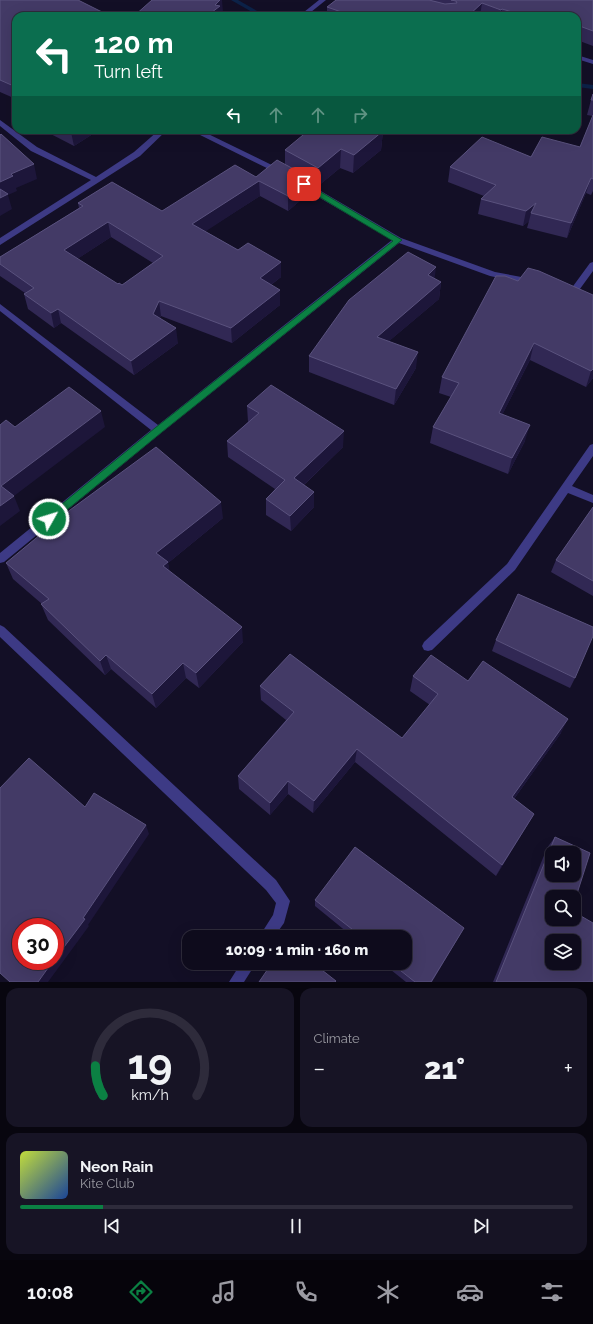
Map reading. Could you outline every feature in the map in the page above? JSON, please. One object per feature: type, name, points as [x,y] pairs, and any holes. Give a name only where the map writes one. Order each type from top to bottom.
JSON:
[{"type":"street","points":[[307,12],[323,0]]},
{"type":"street","points":[[581,58],[593,62]]},
{"type":"street","points":[[0,122],[12,132]]},
{"type":"street","points":[[15,134],[34,149],[96,180]]},
{"type":"street","points":[[0,242],[137,154],[159,134]]},
{"type":"street","points":[[202,134],[290,176],[398,240],[493,274],[537,283]]},
{"type":"street","points":[[0,559],[158,430],[398,240]]},
{"type":"street","points":[[573,291],[593,265]]},
{"type":"street","points":[[0,307],[158,430]]},
{"type":"street","points":[[428,646],[511,567],[593,448]]},
{"type":"street","points":[[566,488],[593,499]]},
{"type":"street","points":[[0,630],[271,885],[283,901],[279,918],[271,930]]},
{"type":"street","points":[[236,982],[244,970]]},
{"type":"building","points":[[0,0],[78,0],[103,12],[12,12],[12,85],[0,80]]},
{"type":"building","points":[[152,0],[220,0],[215,5],[220,6],[212,12],[138,12]]},
{"type":"building","points":[[336,0],[429,0],[445,4],[457,3],[456,1],[451,0],[593,0],[593,31],[581,26],[581,12],[512,12],[501,10],[482,3],[472,12],[341,12],[327,7]]},
{"type":"building","points":[[593,115],[593,179],[591,178],[571,223],[531,213],[536,203],[526,211],[481,199],[496,185],[450,167],[482,137],[531,157],[542,137],[580,147]]},
{"type":"building","points":[[1,134],[34,164],[11,174],[13,176],[0,182],[0,135]]},
{"type":"building","points":[[304,134],[379,134],[354,155],[341,149],[318,168],[285,150]]},
{"type":"building","points":[[277,160],[310,178],[288,196],[259,181],[192,224],[238,250],[248,243],[281,262],[260,278],[280,290],[231,328],[159,301],[153,314],[176,328],[131,361],[58,309],[51,313],[24,294],[34,288],[0,264],[0,257],[83,206],[78,203],[112,182],[162,211],[235,165],[256,177]],"holes":[[[108,222],[163,256],[122,285],[119,283],[118,284],[64,250]]]},
{"type":"building","points":[[0,189],[8,194],[0,198]]},
{"type":"building","points":[[408,252],[436,267],[428,275],[441,282],[377,337],[418,352],[396,389],[309,356],[349,300]]},
{"type":"building","points":[[528,268],[539,271],[593,295],[593,369],[591,371],[534,343],[499,413],[530,425],[512,458],[433,427],[459,383],[442,377],[496,276],[505,276],[518,281]]},
{"type":"building","points":[[271,385],[344,431],[294,478],[314,492],[290,516],[266,499],[285,480],[227,441],[259,413],[247,406]]},
{"type":"building","points":[[69,387],[101,411],[1,486],[14,496],[0,506],[0,425],[6,420],[15,427]]},
{"type":"building","points":[[156,447],[221,502],[156,553],[168,562],[163,566],[242,627],[196,673],[183,663],[152,694],[106,655],[100,661],[41,604],[49,599],[6,563],[70,510]]},
{"type":"building","points":[[593,507],[593,581],[556,560]]},
{"type":"building","points":[[518,594],[593,627],[593,636],[575,678],[496,640]]},
{"type":"building","points":[[290,654],[402,738],[438,694],[413,676],[431,655],[468,681],[483,661],[568,719],[512,797],[534,814],[502,865],[357,749],[314,801],[288,781],[270,803],[238,776],[294,712],[260,686]]},
{"type":"building","points":[[29,758],[85,807],[94,793],[146,825],[83,918],[85,919],[64,947],[64,918],[12,918],[12,970],[47,970],[38,982],[10,982],[0,973],[0,788]]},
{"type":"building","points":[[555,837],[575,846],[551,846]]},
{"type":"building","points":[[355,847],[464,928],[431,982],[415,982],[400,970],[412,970],[412,930],[353,930],[315,900]]},
{"type":"building","points":[[581,849],[590,853],[581,881]]},
{"type":"building","points":[[545,862],[545,882],[581,882],[578,890],[545,890],[545,926],[581,926],[581,916],[593,923],[593,982],[496,982]]},
{"type":"building","points":[[267,970],[322,970],[336,981],[335,982],[259,982]]},
{"type":"waterway","points":[[234,0],[256,12]]},
{"type":"waterway","points":[[581,86],[593,87]]},
{"type":"route","points":[[49,519],[158,430],[398,240],[304,184]]}]
